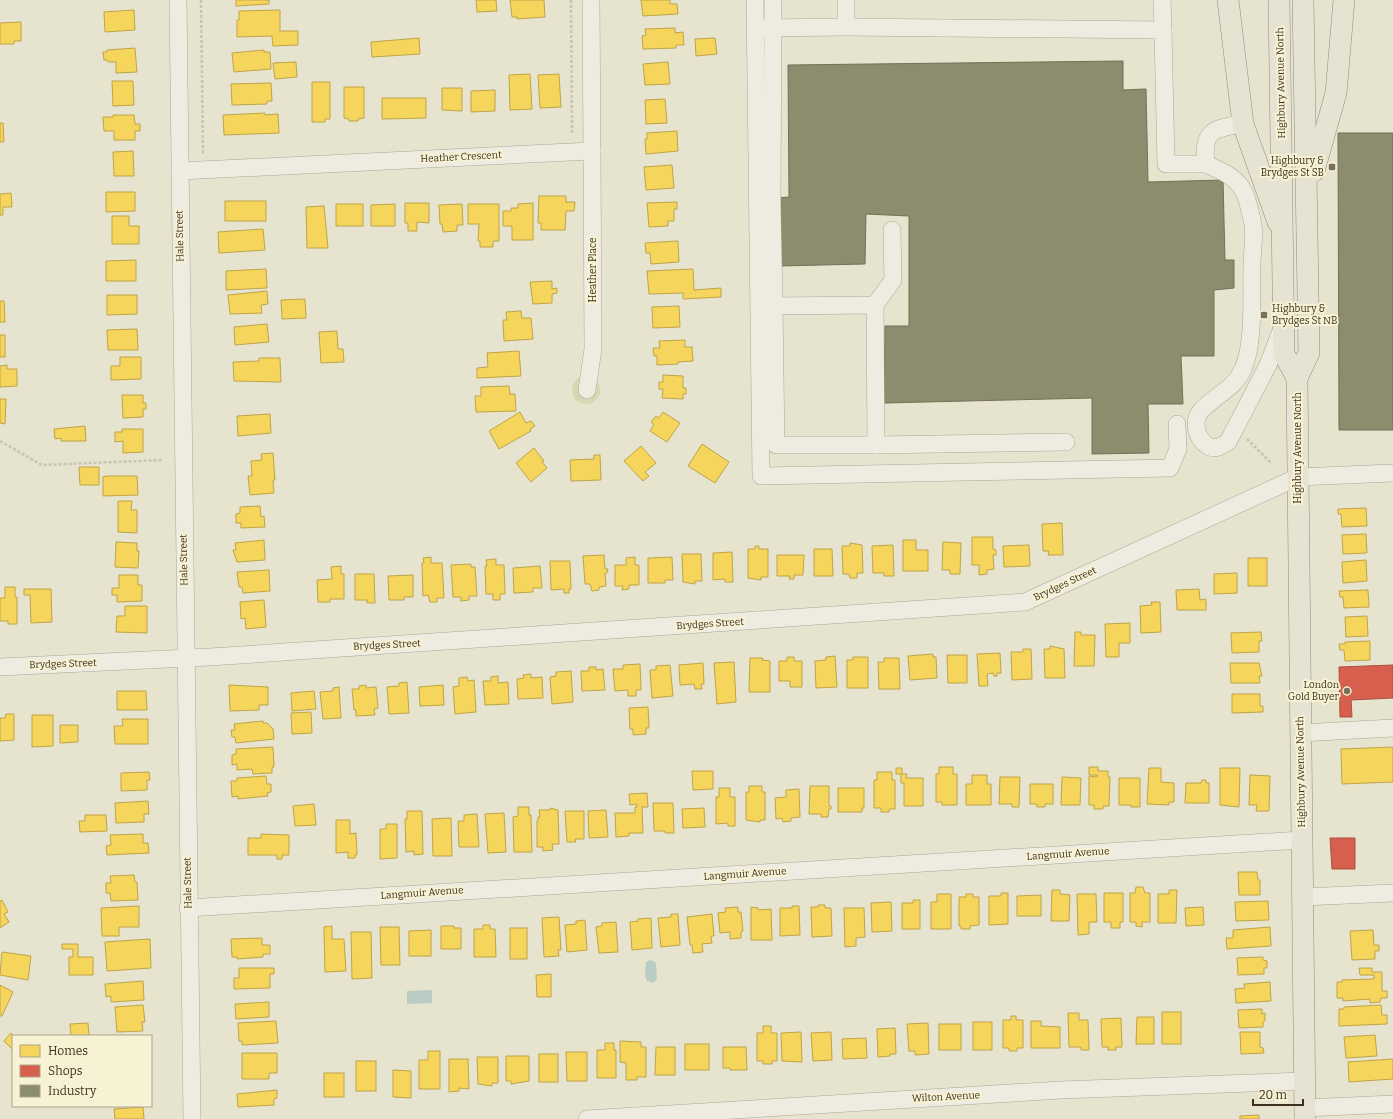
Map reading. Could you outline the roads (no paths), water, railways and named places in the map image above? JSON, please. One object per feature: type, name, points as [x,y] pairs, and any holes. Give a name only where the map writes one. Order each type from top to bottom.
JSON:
[{"type":"main road","points":[[1228,0],[1243,124],[1283,237]]},
{"type":"main road","name":"Highbury Avenue North","points":[[1279,0],[1284,354],[1297,378]]},
{"type":"main road","name":"Highbury Avenue North","points":[[1303,0],[1308,193],[1309,353],[1297,378],[1305,1113]]},
{"type":"main road","points":[[1308,193],[1336,93],[1344,0]]},
{"type":"street","name":"Hale Street","points":[[178,0],[188,908],[192,1119]]},
{"type":"street","points":[[591,0],[592,151]]},
{"type":"street","points":[[755,0],[761,476],[1170,468],[1178,450],[1177,424]]},
{"type":"street","points":[[773,0],[776,445],[1066,442]]},
{"type":"street","points":[[846,0],[846,27]]},
{"type":"street","points":[[1162,0],[1166,159],[1205,158],[1232,177],[1244,192],[1253,225],[1251,326],[1247,358],[1240,376],[1235,383],[1200,412],[1197,419],[1196,428],[1199,439],[1210,447]]},
{"type":"street","points":[[755,28],[846,27],[1163,30]]},
{"type":"street","points":[[1205,158],[1206,140],[1211,133],[1220,127],[1243,124]]},
{"type":"street","name":"Heather Crescent","points":[[180,172],[592,151]]},
{"type":"street","name":"Heather Place","points":[[587,390],[593,349],[592,151]]},
{"type":"street","points":[[876,445],[875,305],[893,280],[892,230]]},
{"type":"street","points":[[774,306],[875,305]]},
{"type":"street","points":[[1178,450],[1220,447],[1228,442],[1268,365],[1283,325]]},
{"type":"street","name":"Brydges Street","points":[[0,666],[186,658],[1025,602],[1298,477],[1393,473]]},
{"type":"street","points":[[1300,733],[1393,728]]},
{"type":"street","name":"Langmuir Avenue","points":[[188,908],[1301,840]]},
{"type":"street","points":[[1302,897],[1393,893]]},
{"type":"street","name":"Wilton Avenue","points":[[587,1119],[1061,1090],[1304,1081]]},
{"type":"street","points":[[1305,1113],[1393,1104]]},
{"type":"place","name":"Highbury & Brydges St SB","points":[[1332,167]]},
{"type":"place","name":"Highbury & Brydges St NB","points":[[1264,315]]},
{"type":"place","name":"London Gold Buyer","points":[[1347,691]]}]
